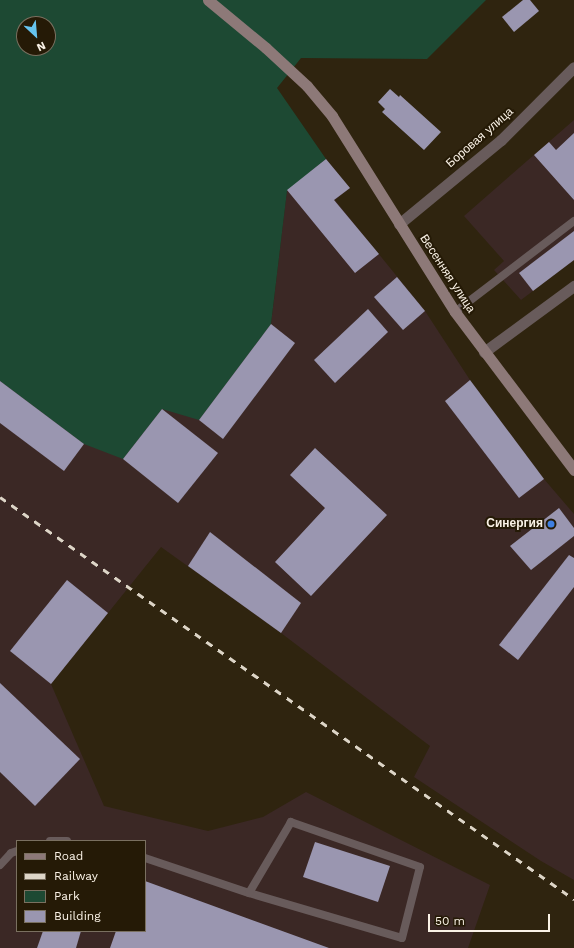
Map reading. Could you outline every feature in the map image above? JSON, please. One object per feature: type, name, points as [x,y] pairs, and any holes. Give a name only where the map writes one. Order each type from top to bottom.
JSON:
[{"type":"main road","name":"Весенняя улица","points":[[208,0],[266,48],[307,86],[332,116],[455,312],[574,470]]},
{"type":"street","name":"Боровая улица","points":[[399,224],[501,140],[574,67]]},
{"type":"street","points":[[484,352],[574,286]]},
{"type":"lane","points":[[455,312],[574,221]]},
{"type":"lane","points":[[146,858],[249,893],[402,938],[420,867],[291,822],[249,893]]},
{"type":"lane","points":[[0,865],[11,853],[16,851]]},
{"type":"shaded area","points":[[574,120],[574,260],[521,300],[494,270],[504,261],[464,216]]},
{"type":"shaded area","points":[[326,159],[350,188],[335,200],[425,311],[470,380],[544,479],[574,514],[574,880],[541,861],[414,777],[430,746],[281,633],[161,547],[51,684],[104,806],[208,831],[263,817],[306,792],[490,885],[468,948],[0,948],[0,381],[162,409],[271,324],[287,190]]},
{"type":"green space","points":[[0,0],[486,0],[427,59],[301,58],[277,88],[326,159],[287,191],[271,324],[199,420],[162,409],[123,459],[84,444],[0,381]]},
{"type":"building","points":[[523,0],[530,0],[539,11],[514,32],[502,17]]},
{"type":"building","points":[[390,89],[399,97],[400,95],[441,132],[424,150],[382,112],[385,109],[378,102]]},
{"type":"building","points":[[574,133],[574,200],[534,155],[549,142],[556,150]]},
{"type":"building","points":[[326,159],[350,188],[334,200],[379,254],[355,273],[287,190]]},
{"type":"building","points":[[574,231],[574,260],[533,291],[519,273]]},
{"type":"building","points":[[397,277],[425,311],[403,330],[374,297]]},
{"type":"building","points":[[368,309],[388,332],[335,383],[314,360]]},
{"type":"building","points":[[271,324],[295,343],[223,439],[199,420]]},
{"type":"building","points":[[470,380],[544,479],[519,498],[445,401]]},
{"type":"building","points":[[0,381],[84,444],[64,471],[0,423]]},
{"type":"building","points":[[162,409],[218,453],[178,503],[123,459]]},
{"type":"building","points":[[315,448],[387,515],[311,596],[275,562],[325,508],[290,475]]},
{"type":"building","points":[[559,508],[574,528],[574,536],[531,570],[510,546]]},
{"type":"building","points":[[210,532],[301,603],[281,633],[188,566]]},
{"type":"building","points":[[569,555],[574,558],[574,587],[518,660],[499,645]]},
{"type":"building","points":[[67,580],[108,613],[51,684],[10,651]]},
{"type":"building","points":[[0,683],[80,759],[35,806],[0,772]]},
{"type":"building","points":[[315,842],[390,866],[378,902],[303,877]]},
{"type":"building","points":[[146,881],[329,948],[110,948],[116,932],[146,932]]},
{"type":"building","points":[[43,932],[81,932],[76,948],[37,948]]},
{"type":"railway","points":[[0,497],[574,899]]},
{"type":"place","name":"Синергия","points":[[551,524]]}]
